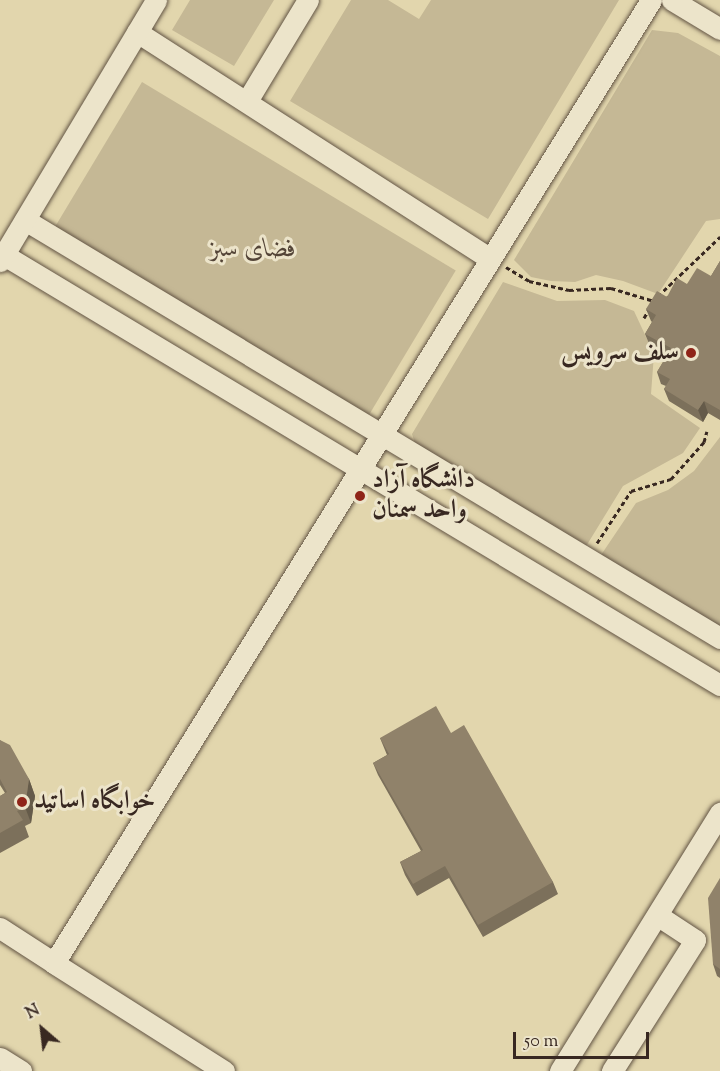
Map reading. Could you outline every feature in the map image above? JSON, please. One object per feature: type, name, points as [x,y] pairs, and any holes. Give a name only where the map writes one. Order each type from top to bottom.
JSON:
[{"type":"lane","points":[[156,0],[2,258],[361,469],[720,685]]},
{"type":"lane","points":[[247,101],[308,0]]},
{"type":"lane","points":[[54,963],[651,0]]},
{"type":"lane","points":[[672,0],[720,28]]},
{"type":"lane","points":[[137,32],[489,258]]},
{"type":"lane","points":[[25,220],[720,638]]},
{"type":"lane","points":[[560,1071],[720,813]]},
{"type":"lane","points":[[612,1071],[695,940],[657,915]]},
{"type":"lane","points":[[0,928],[224,1071]]},
{"type":"lane","points":[[0,1058],[21,1071]]},
{"type":"path","points":[[644,318],[652,302],[720,237]]},
{"type":"path","points":[[489,258],[529,281],[569,290],[611,288],[652,302]]},
{"type":"path","points":[[588,557],[631,491],[671,479],[704,442],[707,431]]},
{"type":"green space","points":[[190,0],[274,0],[234,66],[172,30]]},
{"type":"green space","points":[[351,0],[388,0],[419,19],[431,0],[619,0],[488,219],[290,101]]},
{"type":"green space","points":[[652,30],[678,33],[720,56],[720,219],[706,221],[658,294],[623,281],[596,275],[575,282],[531,277],[514,260]]},
{"type":"green space","name":"فضای سبز","points":[[142,82],[456,271],[367,418],[53,229]]},
{"type":"green space","points":[[503,282],[557,301],[605,300],[634,311],[654,354],[651,394],[700,428],[683,453],[623,486],[585,548],[417,449],[412,434]]},
{"type":"green space","points":[[720,437],[720,631],[599,558],[636,503],[668,490],[694,471]]},
{"type":"building","name":"سلف سرویس","points":[[720,261],[720,410],[704,401],[698,410],[664,389],[670,379],[657,372],[671,348],[645,334],[656,315],[646,309],[657,291],[667,297],[677,278],[687,284],[697,268],[711,276]]},
{"type":"building","points":[[436,706],[451,733],[464,725],[553,882],[478,925],[445,866],[413,884],[400,862],[423,850],[373,763],[389,754],[380,738]]},
{"type":"building","name":"خوابگاه اساتید","points":[[0,740],[10,745],[29,779],[25,807],[17,811],[23,820],[0,833],[0,796],[7,792],[0,779]]},
{"type":"building","points":[[720,878],[720,969],[713,964],[708,898]]},
{"type":"place","name":"سلف سرویس","points":[[691,353]]},
{"type":"place","name":"دانشگاه آزاد واحد سمنان","points":[[360,496]]},
{"type":"place","name":"خوابگاه اساتید","points":[[22,802]]}]
